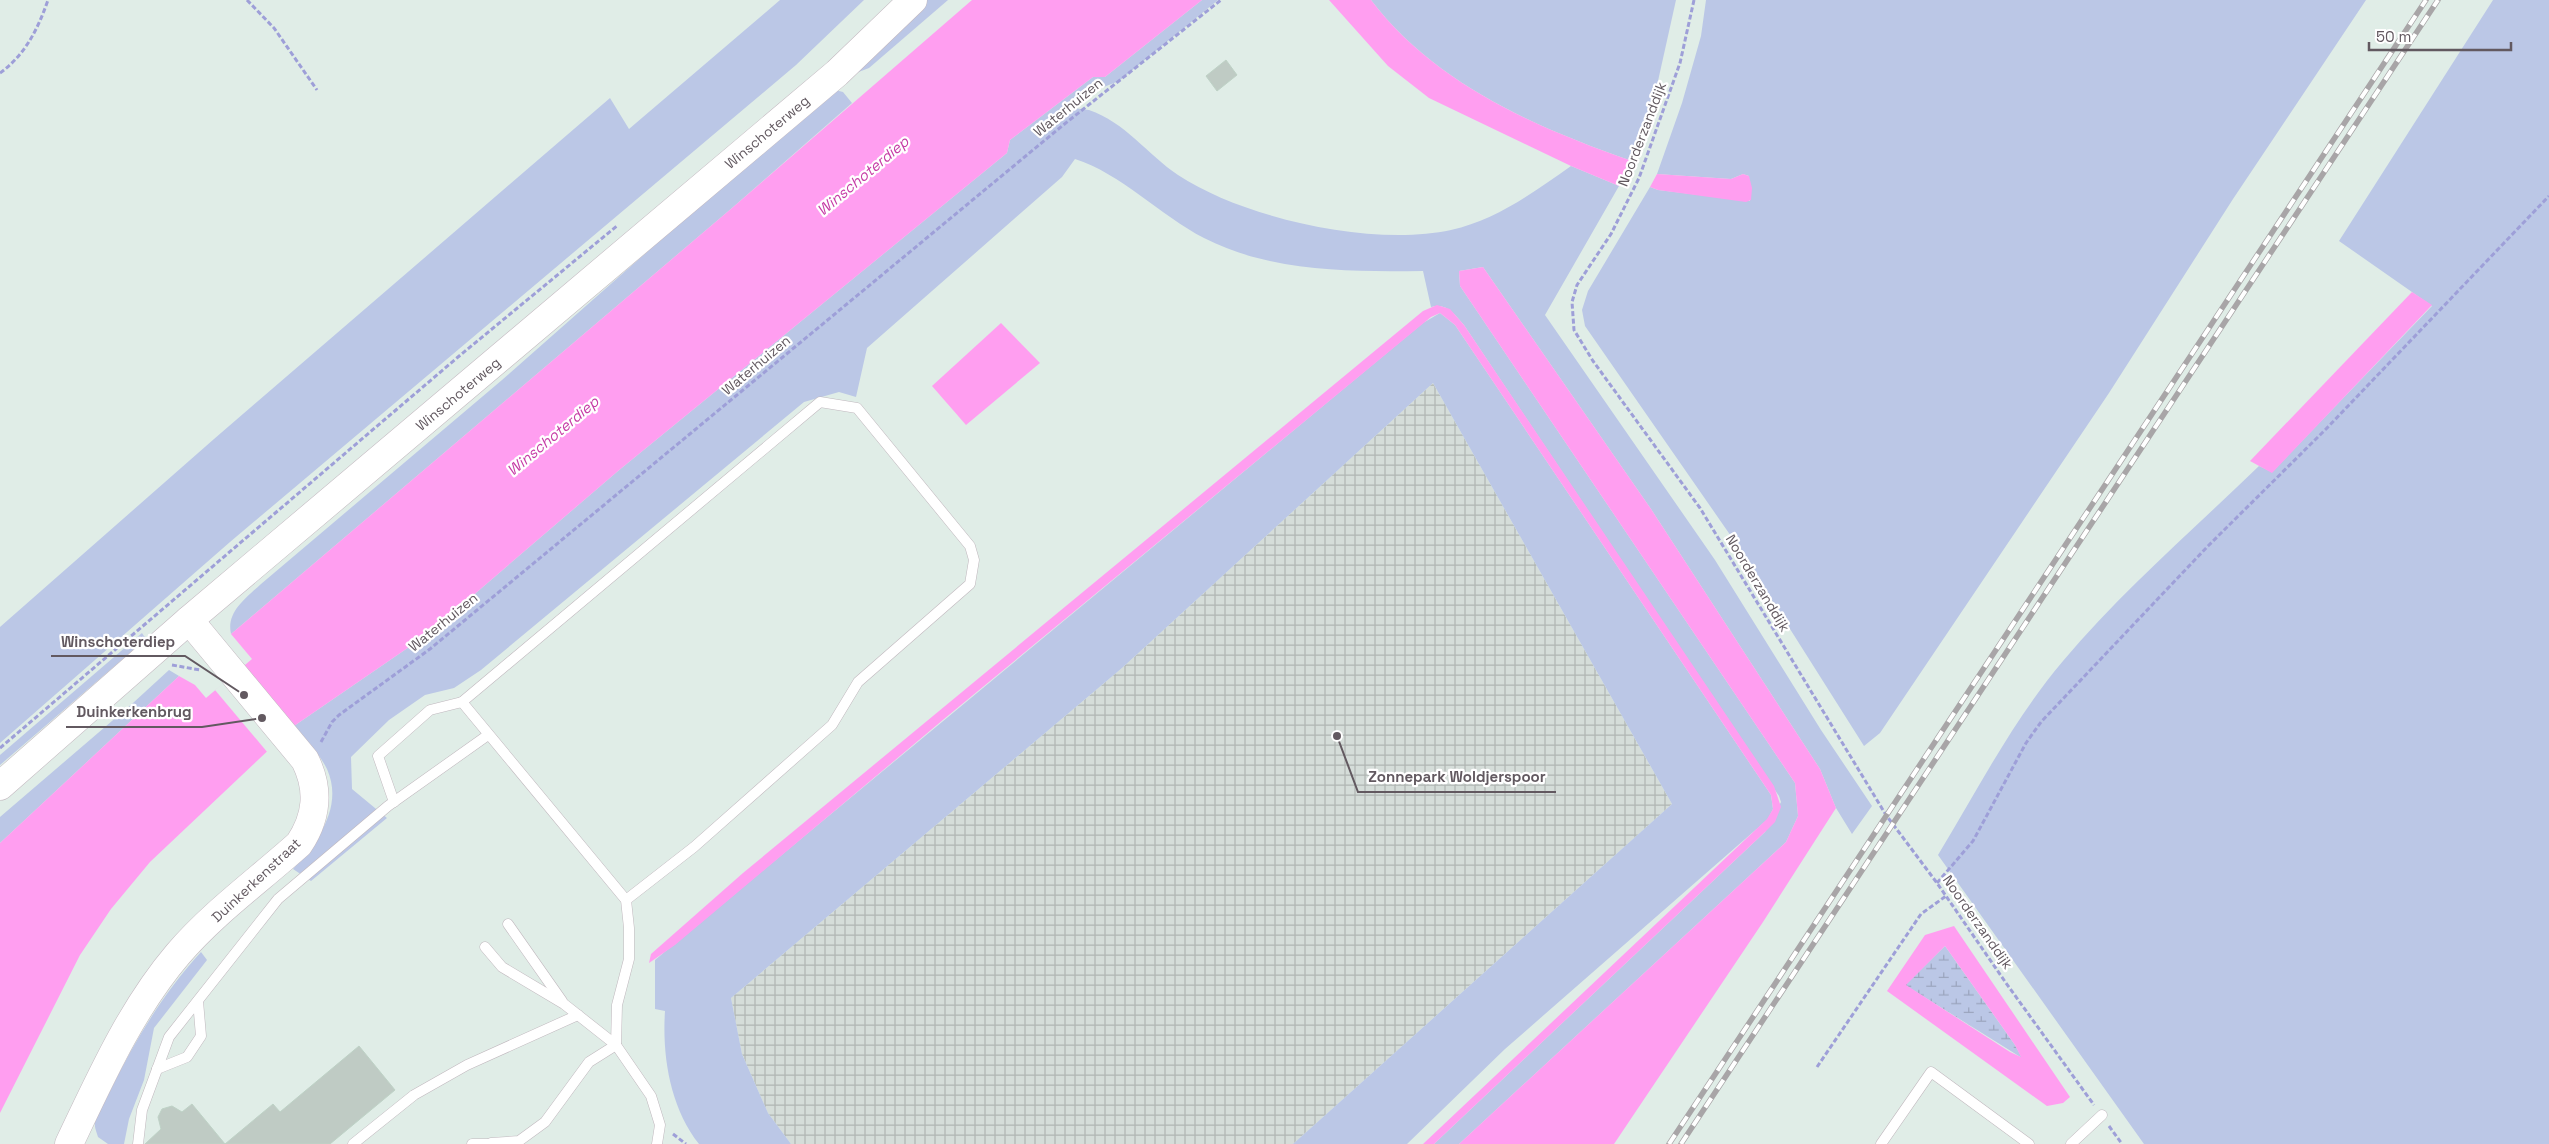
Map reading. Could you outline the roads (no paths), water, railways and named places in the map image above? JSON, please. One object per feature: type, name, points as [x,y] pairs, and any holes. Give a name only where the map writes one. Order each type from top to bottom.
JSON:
[{"type":"main road","name":"Winschoterweg","points":[[0,786],[189,620],[837,73],[914,0]]},
{"type":"main road","name":"Duinkerkenstraat","points":[[69,1144],[106,1067],[156,982],[179,953],[226,907],[298,844],[307,832],[312,819],[316,795],[310,771],[308,751],[232,675],[189,620]]},
{"type":"lane","points":[[394,802],[378,756],[430,710],[462,702],[820,402],[857,408],[970,546],[974,560],[970,584],[858,682],[832,725],[694,847],[626,900]]},
{"type":"lane","points":[[462,702],[626,900],[629,928],[629,959],[617,1005],[616,1045]]},
{"type":"lane","points":[[138,1144],[142,1110],[169,1037],[278,899],[394,802],[488,735]]},
{"type":"lane","points":[[508,924],[564,1004]]},
{"type":"lane","points":[[485,948],[502,967],[564,1004],[616,1045],[652,1096],[660,1125],[657,1144]]},
{"type":"lane","points":[[157,1069],[187,1057],[201,1036],[198,1001]]},
{"type":"lane","points":[[353,1144],[414,1095],[467,1065],[578,1015]]},
{"type":"lane","points":[[472,1144],[519,1141],[545,1122],[589,1062],[616,1045]]},
{"type":"lane","points":[[1881,1144],[1931,1072],[2029,1144]]},
{"type":"lane","points":[[2071,1144],[2102,1115]]},
{"type":"water","points":[[972,0],[1202,0],[1105,77],[1093,77],[1010,140],[1007,153],[618,471],[428,634],[294,726],[150,862],[111,909],[80,955],[0,1113],[0,843],[179,676],[195,685],[206,698],[252,659],[231,634],[732,208]]},
{"type":"water","points":[[1329,0],[1371,0],[1397,30],[1425,56],[1456,79],[1524,117],[1559,133],[1632,161],[1619,186],[1571,166],[1429,98],[1388,66]]},
{"type":"water","points":[[1657,174],[1731,179],[1743,174],[1749,176],[1752,188],[1751,200],[1746,202],[1658,190],[1650,187]]},
{"type":"water","points":[[1483,267],[1651,509],[1820,769],[1836,808],[1763,922],[1614,1144],[1459,1144],[1786,842],[1798,816],[1795,783],[1460,286],[1459,271]]},
{"type":"water","points":[[2412,292],[2432,305],[2272,473],[2250,461]]},
{"type":"water","points":[[1437,305],[1450,309],[1464,325],[1774,786],[1781,807],[1775,822],[1765,832],[1434,1144],[1423,1144],[1767,819],[1773,809],[1771,795],[1455,325],[1440,313],[1431,317],[944,719],[675,945],[649,963],[651,954],[743,873],[1423,311]]},
{"type":"water","points":[[1001,323],[1040,363],[966,425],[932,386]]},
{"type":"water","points":[[1954,926],[2070,1097],[2063,1103],[2047,1106],[1887,991],[1925,935]],"holes":[[[1945,946],[2015,1045],[2021,1057],[2010,1052],[1906,985]]]},
{"type":"railway","points":[[1669,1144],[2426,0]]},
{"type":"railway","points":[[1681,1144],[2438,0]]},
{"type":"place","name":"Winschoterdiep","points":[[244,695]]},
{"type":"place","name":"Duinkerkenbrug","points":[[262,718]]},
{"type":"place","name":"Zonnepark Woldjerspoor","points":[[1337,736]]}]
